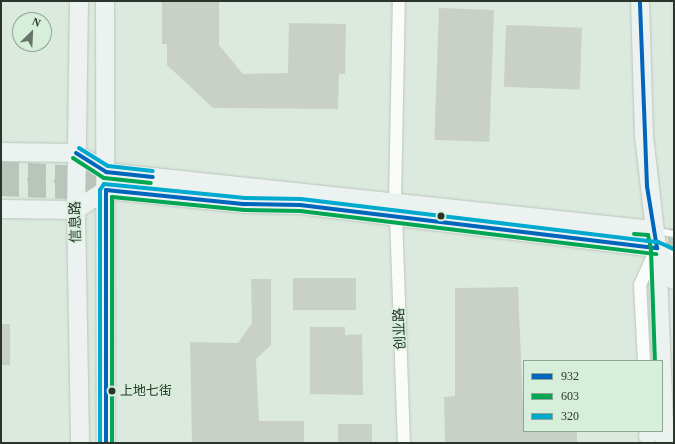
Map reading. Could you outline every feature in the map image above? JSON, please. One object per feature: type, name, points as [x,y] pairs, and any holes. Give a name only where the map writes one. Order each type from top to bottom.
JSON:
[{"type":"main road","name":"信息路","points":[[79,1],[76,210],[80,443]]},
{"type":"main road","points":[[105,1],[106,443]]},
{"type":"main road","points":[[640,1],[644,136],[652,230],[656,248],[662,360]]},
{"type":"main road","points":[[1,152],[76,153],[106,181],[395,209],[652,230]]},
{"type":"main road","points":[[1,209],[76,210],[106,181]]},
{"type":"main road","points":[[395,209],[656,248]]},
{"type":"main road","points":[[656,248],[674,280]]},
{"type":"street","name":"创业路","points":[[399,1],[395,209],[404,443]]},
{"type":"street","points":[[644,360],[640,284],[656,248]]},
{"type":"lane","points":[[652,230],[674,234]]},
{"type":"lane","points":[[656,248],[674,255]]},
{"type":"shaded area","points":[[671,1],[674,1],[674,87],[671,56]]},
{"type":"building","points":[[162,1],[219,1],[219,45],[243,74],[288,73],[289,23],[346,24],[345,74],[339,74],[338,109],[213,108],[167,65],[167,44],[162,44]]},
{"type":"building","points":[[439,8],[494,10],[489,142],[434,140]]},
{"type":"building","points":[[506,25],[582,28],[580,90],[504,87]]},
{"type":"building","points":[[293,278],[356,278],[356,310],[293,310]]},
{"type":"building","points":[[251,279],[271,279],[271,345],[256,359],[259,421],[304,421],[304,443],[192,443],[190,342],[238,343],[252,323]]},
{"type":"building","points":[[518,287],[523,432],[577,432],[577,443],[445,443],[444,397],[455,396],[455,288]]},
{"type":"building","points":[[1,324],[10,324],[10,365],[1,365]]},
{"type":"building","points":[[310,327],[345,327],[345,335],[362,334],[363,395],[310,394]]},
{"type":"building","points":[[338,424],[372,424],[372,443],[338,443]]},
{"type":"tunnel","points":[[1,170],[121,178]]},
{"type":"tunnel","points":[[1,187],[112,192]]},
{"type":"tunnel","points":[[641,235],[674,238]]},
{"type":"transit line","name":"932","points":[[106,443],[106,190],[245,204],[300,205],[657,248],[647,186],[640,1]]},
{"type":"transit line","name":"320","points":[[79,148],[108,166],[153,171]]},
{"type":"transit line","name":"932","points":[[76,153],[106,172],[153,177]]},
{"type":"transit line","name":"603","points":[[73,158],[104,178],[151,183]]},
{"type":"transit line","name":"320","points":[[100,443],[100,190],[104,184],[245,198],[301,199],[658,242],[674,249]]},
{"type":"transit line","name":"603","points":[[112,443],[112,197],[244,210],[300,211],[656,254]]},
{"type":"transit line","name":"603","points":[[634,234],[648,235],[651,249],[655,360]]},
{"type":"place","name":"上地七街","points":[[112,391]]}]
